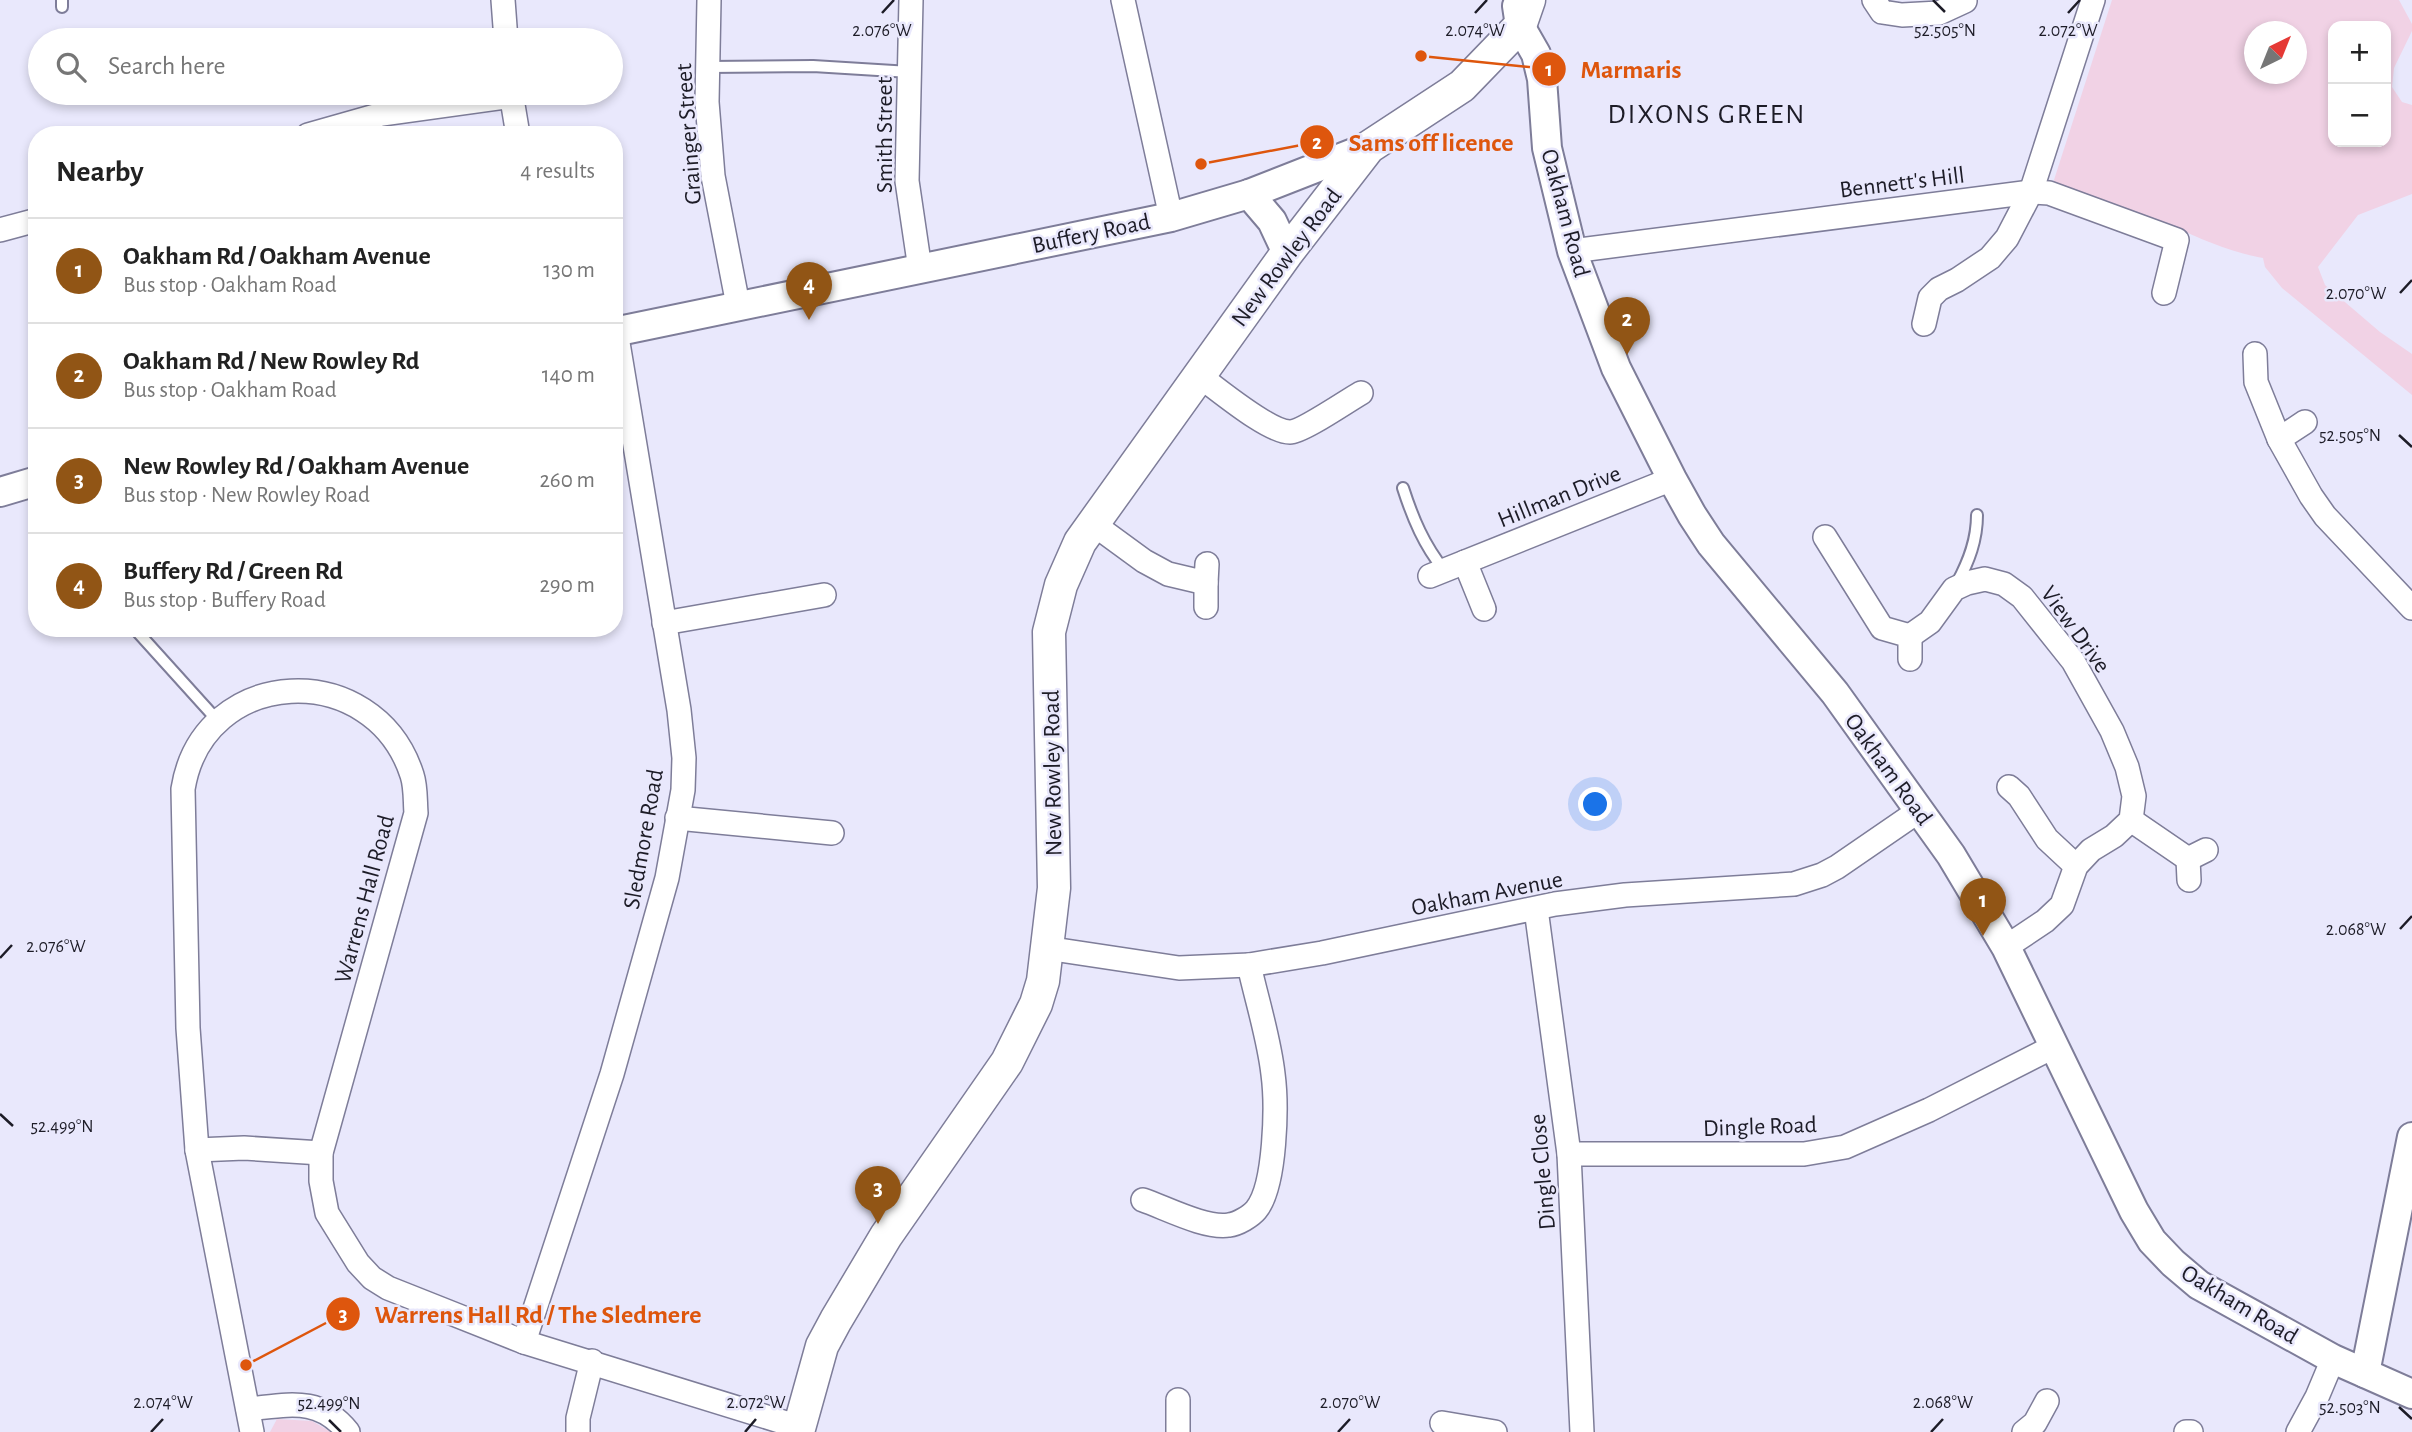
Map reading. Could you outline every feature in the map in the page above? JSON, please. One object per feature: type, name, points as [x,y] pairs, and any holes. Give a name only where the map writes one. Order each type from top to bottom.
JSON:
[{"type":"main road","name":"Buffery Road","points":[[1369,147],[1462,86],[1521,9]]},
{"type":"main road","name":"New Rowley Road","points":[[798,1429],[822,1346],[842,1309],[886,1236],[1007,1062],[1037,1004],[1043,981],[1054,888],[1049,632],[1061,585],[1080,541],[1287,253],[1369,147]]},
{"type":"street","points":[[503,0],[505,28]]},
{"type":"street","name":"Grainger Street","points":[[709,0],[707,103],[713,176],[738,305]]},
{"type":"street","name":"Smith Street","points":[[912,0],[907,181],[920,269]]},
{"type":"street","points":[[1123,0],[1171,217]]},
{"type":"street","points":[[1874,0],[1882,12],[1902,15],[1939,13],[1965,1]]},
{"type":"street","points":[[1924,324],[1930,298],[1939,289],[1990,258],[2007,238],[2031,192],[2094,0]]},
{"type":"street","name":"Oakham Road","points":[[1521,9],[1542,79],[1547,148],[1572,251],[1616,368],[1672,479],[1711,544],[1835,693],[1951,855],[2007,947],[2134,1211],[2152,1241],[2199,1285],[2333,1359],[2412,1394]]},
{"type":"street","points":[[340,126],[382,114],[440,105]]},
{"type":"street","points":[[513,105],[516,126]]},
{"type":"street","name":"Buffery Road","points":[[623,330],[1171,217],[1250,194],[1369,147]]},
{"type":"street","name":"Bennett's Hill","points":[[1572,251],[2031,192],[2049,193],[2176,240],[2164,293]]},
{"type":"street","points":[[1250,194],[1272,221],[1287,253]]},
{"type":"street","points":[[0,230],[28,222]]},
{"type":"street","points":[[2255,354],[2256,382],[2279,439],[2325,516],[2412,608]]},
{"type":"street","points":[[1198,375],[1269,426],[1290,432],[1307,426],[1361,393]]},
{"type":"street","name":"Sledmore Road","points":[[524,1342],[612,1074],[667,878],[683,790],[684,758],[679,710],[623,380]]},
{"type":"street","points":[[2279,439],[2305,422]]},
{"type":"street","name":"Hillman Drive","points":[[1446,569],[1672,479]]},
{"type":"street","points":[[0,492],[28,484]]},
{"type":"street","points":[[1092,523],[1144,561],[1168,573],[1207,574],[1206,607]]},
{"type":"street","points":[[1825,537],[1882,628],[1910,636]]},
{"type":"street","points":[[1446,569],[1484,609]]},
{"type":"street","name":"View Drive","points":[[1954,589],[1985,579],[2004,584],[2022,597],[2073,661],[2112,731],[2127,767],[2134,796],[2131,820]]},
{"type":"street","points":[[1910,636],[1930,622],[1954,589]]},
{"type":"street","points":[[664,623],[824,595]]},
{"type":"street","points":[[1910,636],[1910,659]]},
{"type":"street","name":"Warrens Hall Road","points":[[250,1421],[197,1150],[188,1028],[183,789],[186,771],[193,755],[218,721],[237,707],[271,693],[301,689],[335,695],[367,712],[380,725],[395,742],[412,777],[416,813],[321,1153],[321,1181],[327,1213],[358,1263],[372,1278],[407,1297],[524,1342],[592,1361],[798,1429]]},
{"type":"street","points":[[2009,787],[2019,796],[2047,839],[2076,866]]},
{"type":"street","name":"Oakham Avenue","points":[[1046,948],[1179,968],[1249,965],[1335,950],[1555,904],[1625,895],[1794,884],[1837,867],[1920,810]]},
{"type":"street","points":[[677,818],[832,833]]},
{"type":"street","points":[[2007,947],[2045,921],[2062,905],[2076,866],[2091,850],[2114,836],[2131,820],[2194,863]]},
{"type":"street","name":"Dingle Close","points":[[1536,909],[1569,1154],[1582,1432]]},
{"type":"street","points":[[1143,1200],[1214,1226],[1231,1226],[1257,1209],[1266,1189],[1276,1105],[1273,1072],[1249,965]]},
{"type":"street","name":"Dingle Road","points":[[1569,1154],[1804,1154],[1845,1147],[1929,1111],[2054,1046]]},
{"type":"street","points":[[197,1150],[244,1148],[321,1153]]},
{"type":"street","points":[[2365,1373],[2411,1153]]},
{"type":"street","points":[[2298,1432],[2333,1359]]},
{"type":"street","points":[[578,1432],[578,1418],[592,1361]]},
{"type":"street","points":[[1178,1401],[1178,1432]]},
{"type":"street","points":[[2034,1429],[2047,1401]]},
{"type":"street","points":[[250,1421],[299,1404],[315,1407],[333,1416],[348,1432]]},
{"type":"street","points":[[1442,1423],[1495,1432]]},
{"type":"lane","points":[[708,67],[813,66],[910,72]]},
{"type":"lane","points":[[1403,488],[1414,523],[1429,551],[1446,569]]},
{"type":"lane","points":[[1954,589],[1971,553],[1977,532],[1977,515]]},
{"type":"lane","points":[[142,637],[218,721]]},
{"type":"shaded area","points":[[2112,0],[2399,0],[2412,24],[2412,31],[2394,68],[2392,87],[2402,102],[2412,105],[2412,194],[2358,215],[2318,267],[2325,285],[2380,332],[2412,354],[2412,395],[2282,288],[2265,267],[2263,258],[2218,245],[2175,226],[2053,183]]},
{"type":"shaded area","points":[[277,1419],[312,1421],[331,1432],[270,1432]]},
{"type":"place","name":"Marmaris","points":[[1421,56]]},
{"type":"place","name":"Sams off licence","points":[[1201,164]]},
{"type":"place","name":"Buffery Rd / Green Rd","points":[[809,320]]},
{"type":"place","name":"Oakham Rd / New Rowley Rd","points":[[1627,355]]},
{"type":"place","name":"Oakham Rd / Oakham Avenue","points":[[1983,936]]},
{"type":"place","name":"New Rowley Rd / Oakham Avenue","points":[[878,1224]]},
{"type":"place","name":"Warrens Hall Rd / The Sledmere","points":[[246,1365]]},
{"type":"district","name":"DIXONS GREEN","points":[[1707,113]]}]
